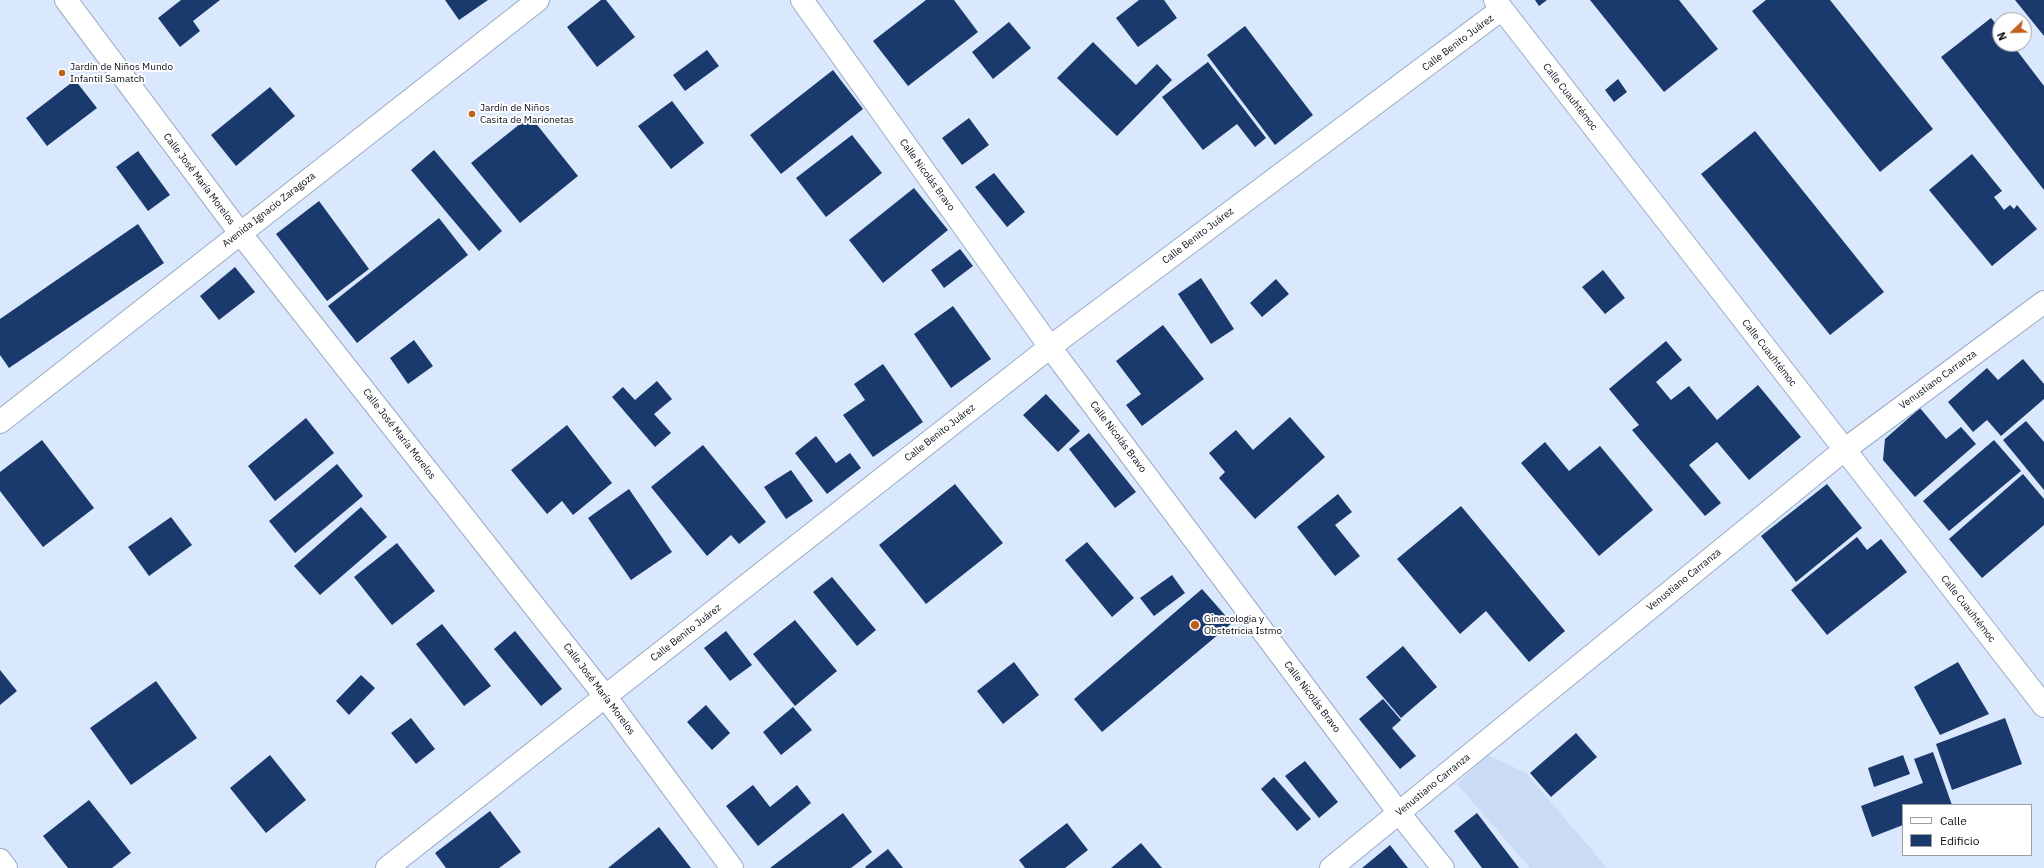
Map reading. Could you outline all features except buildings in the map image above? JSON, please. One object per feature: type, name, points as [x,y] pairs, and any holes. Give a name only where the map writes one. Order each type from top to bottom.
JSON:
[{"type":"street","name":"Calle José María Morelos","points":[[66,0],[240,233],[605,696],[732,868]]},
{"type":"street","name":"Avenida Ignacio Zaragoza","points":[[0,422],[538,0]]},
{"type":"street","name":"Calle Nicolás Bravo","points":[[802,0],[1050,347],[1399,813],[1442,868]]},
{"type":"street","name":"Calle Benito Juárez","points":[[387,868],[1050,347],[1499,5]]},
{"type":"street","name":"Calle Cuauhtémoc","points":[[1499,5],[2044,706]]},
{"type":"street","name":"Venustiano Carranza","points":[[1331,868],[1844,450],[2044,302]]},
{"type":"street","points":[[0,860],[6,868]]},
{"type":"shaded area","points":[[1488,755],[1526,773],[1607,868],[1530,868],[1457,784]]},
{"type":"place","name":"Jardín de Niños Mundo Infantil Samatch","points":[[62,73]]},
{"type":"place","name":"Jardín de Niños Casita de Marionetas","points":[[472,114]]},
{"type":"place","name":"Ginecologia y Obstetricia Istmo","points":[[1195,625]]}]
